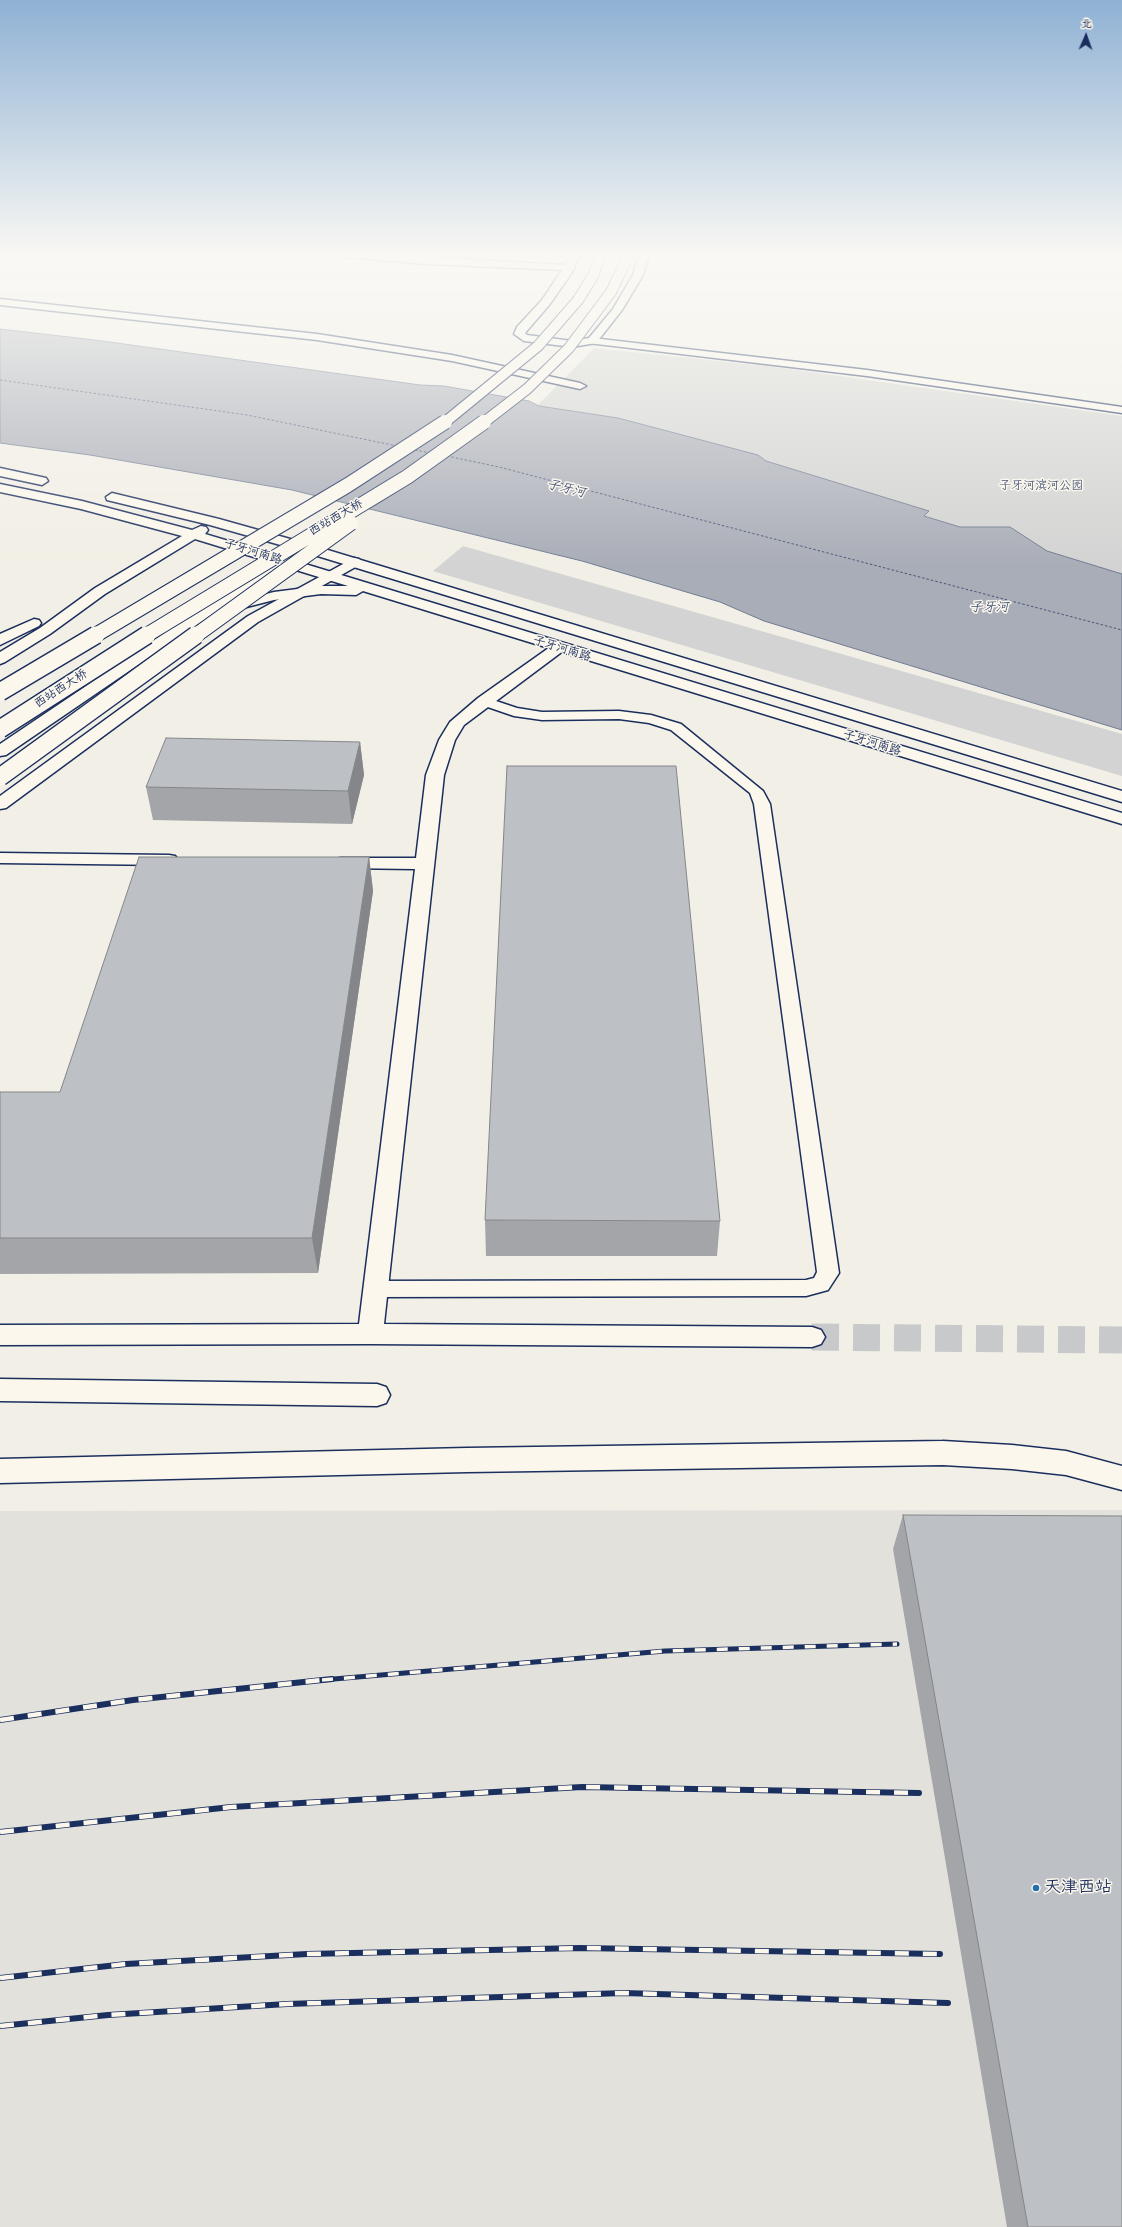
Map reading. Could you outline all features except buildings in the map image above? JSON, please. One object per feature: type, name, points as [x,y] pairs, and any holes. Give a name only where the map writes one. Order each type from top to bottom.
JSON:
[{"type":"main road","points":[[452,358],[580,386]]},
{"type":"main road","name":"西站西大桥","points":[[0,692],[348,485],[454,416],[524,358]]},
{"type":"main road","name":"西站西大桥","points":[[0,729],[182,612],[407,477],[498,412],[558,358]]},
{"type":"main road","points":[[754,358],[867,372],[1122,410]]},
{"type":"main road","points":[[802,358],[1122,402]]},
{"type":"main road","points":[[0,472],[58,485]]},
{"type":"main road","points":[[0,777],[342,530],[407,477]]},
{"type":"main road","name":"子牙河南路","points":[[0,488],[89,506],[209,539],[330,575],[558,648],[1122,819]]},
{"type":"main road","name":"子牙河南路","points":[[103,495],[214,522],[303,546],[1122,797]]},
{"type":"main road","points":[[0,658],[45,631],[100,591],[214,522]]},
{"type":"main road","points":[[156,557],[182,546],[209,539],[253,538],[284,541]]},
{"type":"main road","points":[[0,751],[303,546]]},
{"type":"main road","points":[[0,804],[253,619],[354,562]]},
{"type":"main road","points":[[199,617],[252,601],[321,590],[354,590],[403,598]]},
{"type":"main road","points":[[0,640],[100,591]]},
{"type":"main road","points":[[370,1334],[423,864],[435,775],[447,740],[458,722],[484,701],[558,648]]},
{"type":"main road","points":[[0,858],[184,861]]},
{"type":"main road","points":[[327,863],[423,864]]},
{"type":"main road","points":[[0,1335],[370,1334],[812,1337]]},
{"type":"main road","points":[[0,1390],[377,1395]]},
{"type":"main road","points":[[0,1471],[467,1460],[942,1453],[1012,1457],[1066,1463],[1122,1478]]},
{"type":"lane","points":[[376,1289],[806,1288],[821,1284],[828,1273],[762,804],[756,791],[676,727],[651,719],[619,715],[542,716],[514,712],[484,701]]},
{"type":"shaded area","name":"天津西站","points":[[1122,1510],[1122,2227],[0,2227],[0,1511]]},
{"type":"green space","name":"子牙河滨河公园","points":[[584,358],[689,358],[776,367],[1122,416],[1122,594],[521,422]]},
{"type":"green space","points":[[463,546],[1122,734],[1122,776],[433,571]]},
{"type":"water","name":"子牙河","points":[[0,358],[224,358],[420,385],[444,386],[529,401],[539,406],[618,418],[758,455],[766,461],[929,511],[924,516],[960,527],[1010,527],[1047,551],[1122,574],[1122,730],[764,621],[720,602],[582,561],[292,490],[90,455],[0,443]]},
{"type":"ferry route","points":[[0,380],[247,415],[397,446]]},
{"type":"ferry route","points":[[415,450],[430,453]]},
{"type":"ferry route","points":[[447,456],[499,467],[1122,630]]},
{"type":"tunnel","points":[[812,1337],[1122,1340]]},
{"type":"railway","points":[[325,1680],[665,1651],[897,1644]]},
{"type":"railway","points":[[325,1680],[332,1679]]},
{"type":"railway","points":[[0,1720],[133,1700],[325,1680]]},
{"type":"railway","points":[[0,1832],[231,1807],[582,1787],[919,1793]]},
{"type":"railway","points":[[0,1978],[126,1964],[307,1954],[580,1948],[940,1954]]},
{"type":"railway","points":[[0,2026],[108,2015],[287,2004],[624,1993],[948,2003]]},
{"type":"place","name":"天津西站","points":[[1036,1888]]}]
